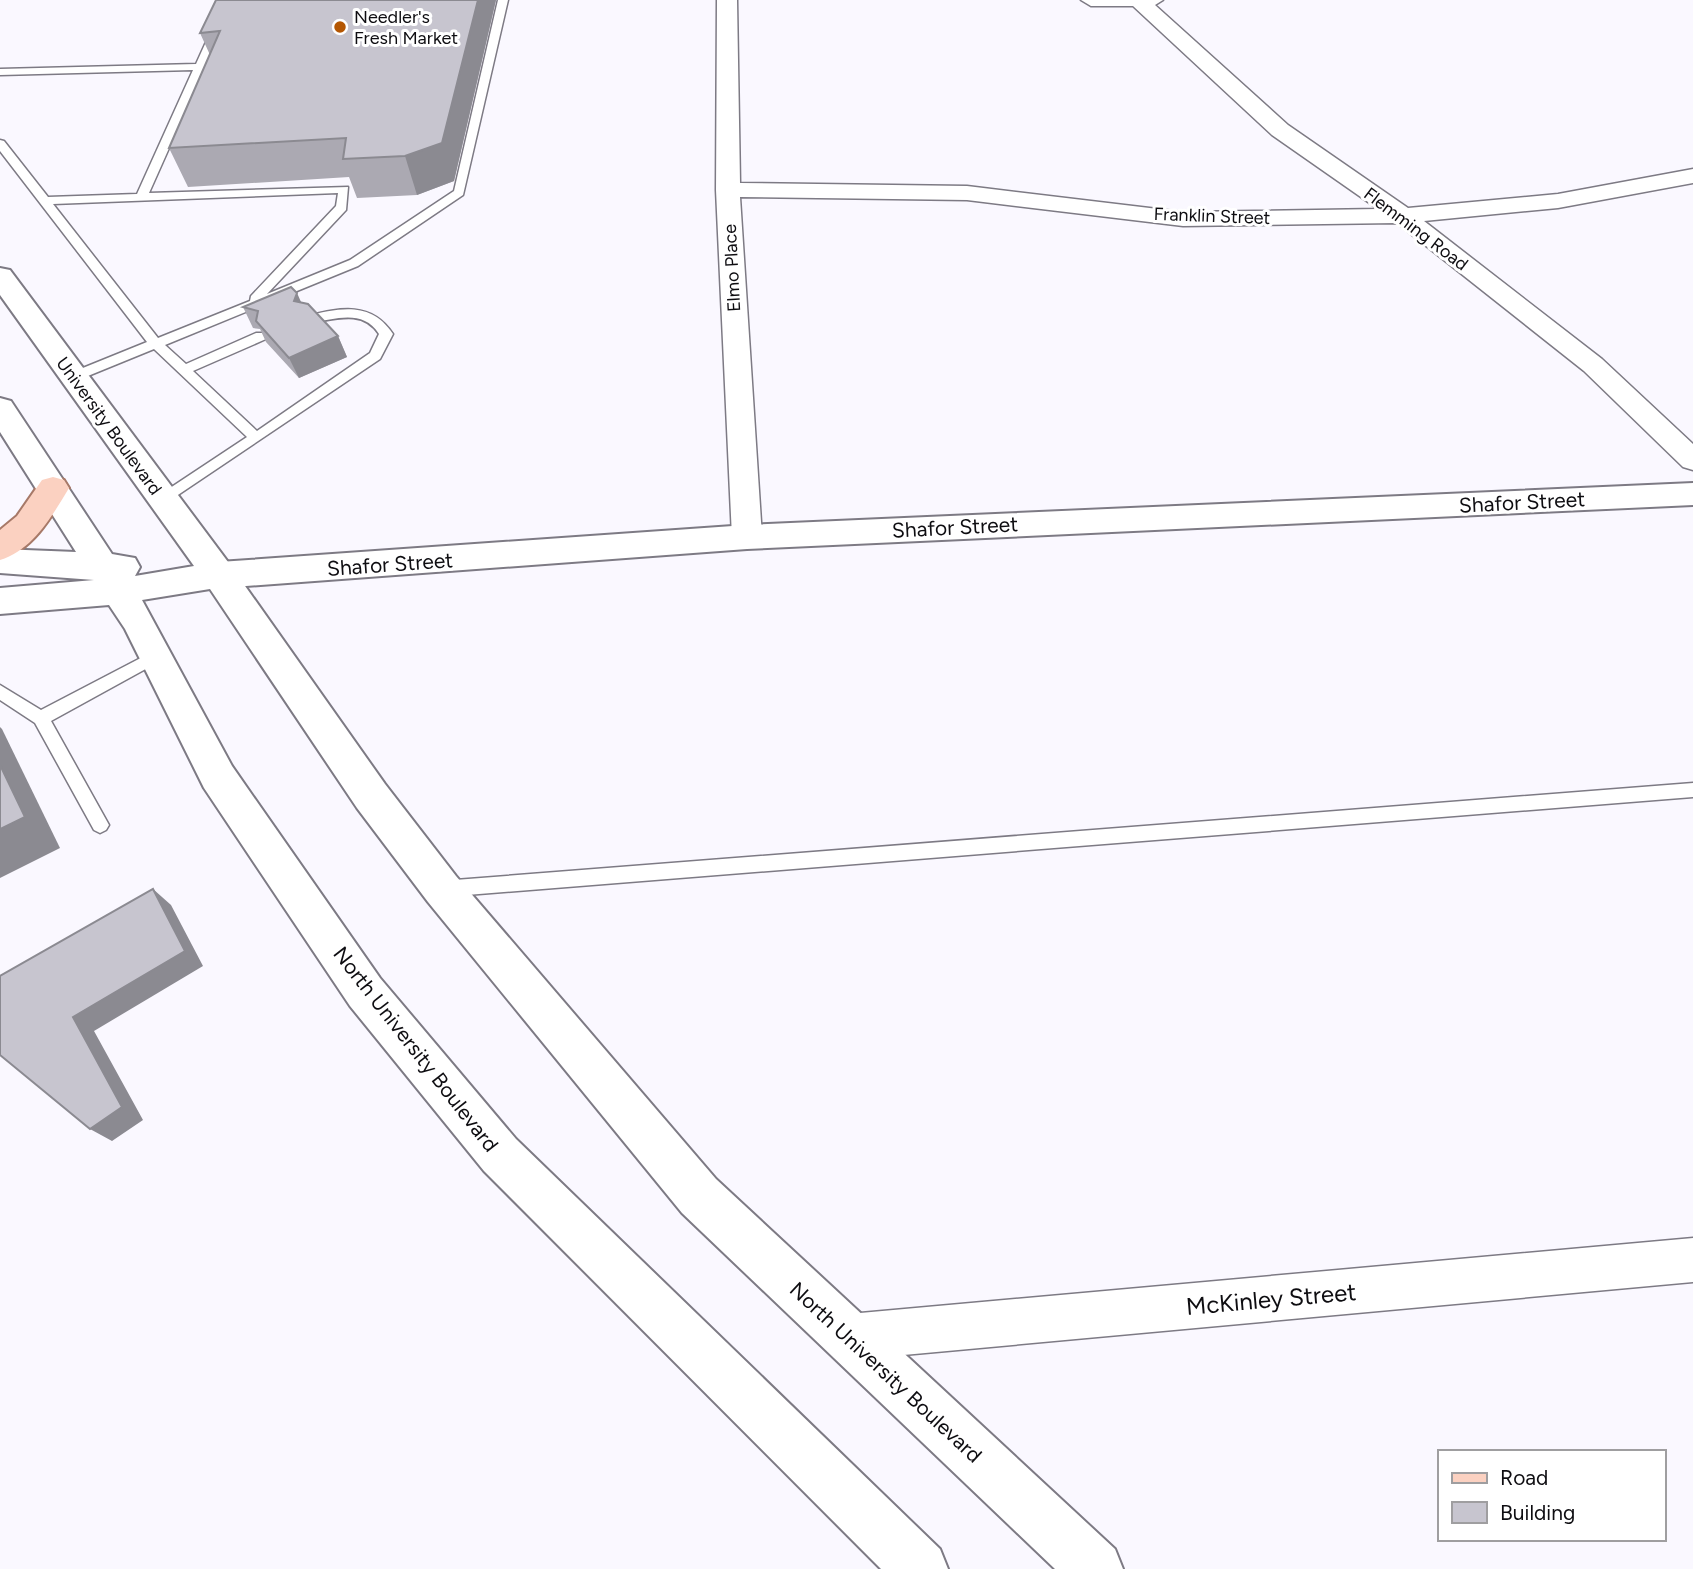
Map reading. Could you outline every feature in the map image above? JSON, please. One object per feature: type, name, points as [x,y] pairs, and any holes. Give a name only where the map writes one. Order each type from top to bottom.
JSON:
[{"type":"main road","name":"University Boulevard","points":[[0,276],[219,575]]},
{"type":"main road","name":"North University Boulevard","points":[[0,408],[111,578],[156,656],[218,777],[359,983],[500,1155],[920,1569]]},
{"type":"main road","points":[[0,548],[29,524],[53,488]]},
{"type":"main road","name":"Shafor Street","points":[[0,601],[111,578],[219,575],[747,537],[1693,494]]},
{"type":"main road","name":"Shafor Street","points":[[0,561],[111,578]]},
{"type":"main road","name":"North University Boulevard","points":[[219,575],[371,796],[442,889],[699,1196],[1095,1569]]},
{"type":"street","name":"Elmo Place","points":[[727,0],[728,190],[747,537]]},
{"type":"street","points":[[1091,0],[1153,0]]},
{"type":"street","name":"Flemming Road","points":[[1138,0],[1280,130],[1403,216],[1593,365],[1693,460]]},
{"type":"street","name":"Franklin Street","points":[[728,190],[967,193],[1184,219],[1403,216],[1558,201],[1693,177]]},
{"type":"street","name":"McKinley Street","points":[[849,1337],[1693,1260]]},
{"type":"lane","points":[[141,197],[230,0]]},
{"type":"lane","points":[[73,377],[354,263],[459,193],[503,0]]},
{"type":"lane","points":[[0,72],[200,67]]},
{"type":"lane","points":[[0,143],[154,342],[256,438]]},
{"type":"lane","points":[[44,201],[344,189],[342,207],[250,304]]},
{"type":"lane","points":[[163,500],[375,356],[386,334],[377,320],[353,313],[311,319]]},
{"type":"lane","points":[[184,370],[261,336]]},
{"type":"lane","points":[[41,718],[156,656]]},
{"type":"lane","points":[[0,692],[41,718],[100,825]]},
{"type":"lane","points":[[442,889],[1693,790]]},
{"type":"building","points":[[216,0],[478,0],[442,143],[405,156],[343,159],[346,138],[169,148],[220,31],[200,33]]},
{"type":"building","points":[[291,287],[297,293],[294,301],[308,304],[338,336],[289,358],[256,321],[258,311],[243,307]]},
{"type":"building","points":[[0,765],[25,817],[0,829]]},
{"type":"building","points":[[153,889],[185,951],[73,1017],[122,1107],[90,1129],[0,1055],[0,976]]},
{"type":"place","name":"Needler's Fresh Market","points":[[340,27]]}]
